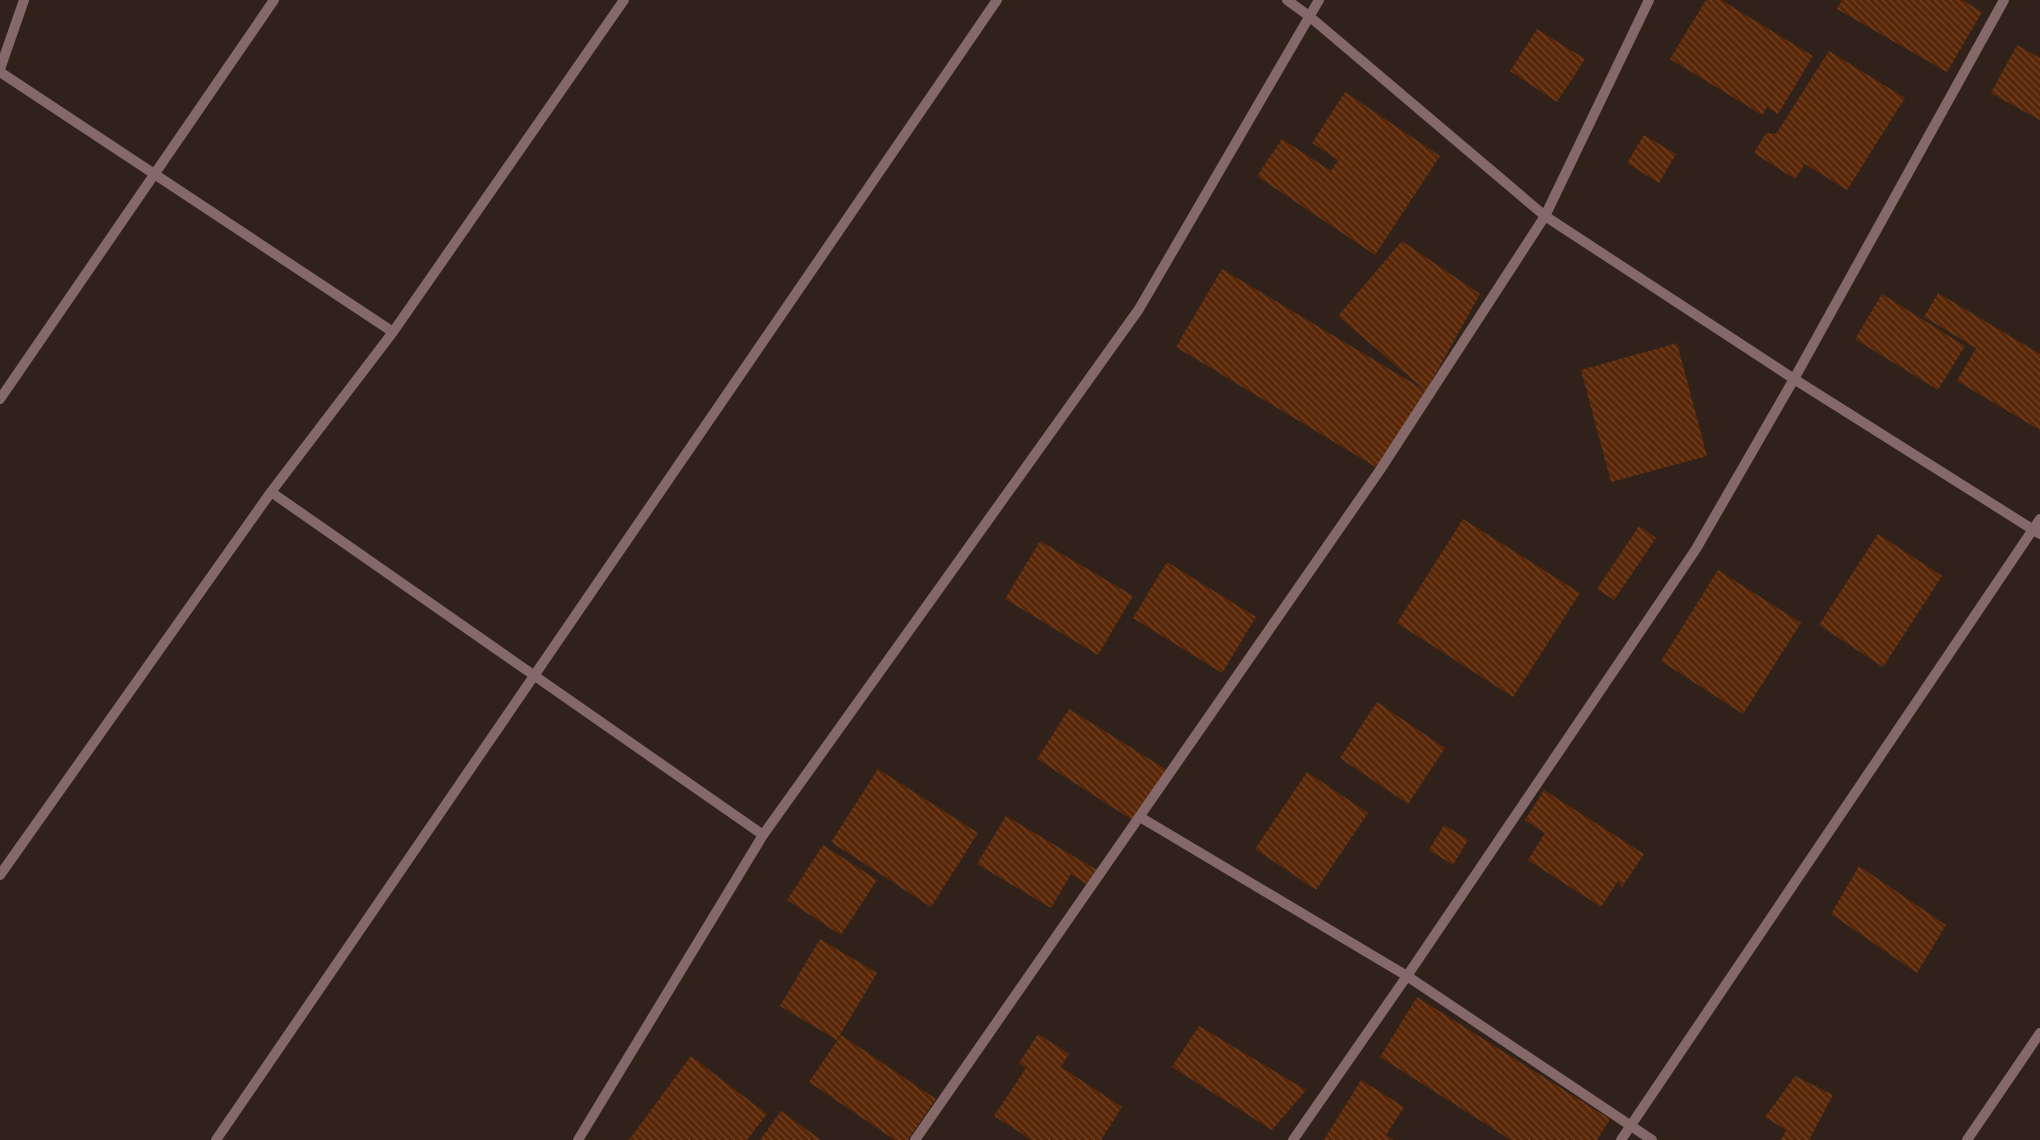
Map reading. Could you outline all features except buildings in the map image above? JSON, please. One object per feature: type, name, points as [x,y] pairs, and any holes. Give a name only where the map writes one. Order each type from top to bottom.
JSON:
[{"type":"street","points":[[24,0],[0,70],[393,332]]},
{"type":"street","points":[[0,399],[274,0]]},
{"type":"street","points":[[0,875],[271,492],[393,332],[624,0]]},
{"type":"street","points":[[216,1140],[997,0]]},
{"type":"street","points":[[1287,0],[1310,16],[1545,216],[1794,379],[2037,532]]},
{"type":"street","points":[[578,1140],[763,835],[1139,309],[1319,0]]},
{"type":"street","points":[[915,1140],[1380,470],[1545,216],[1649,0]]},
{"type":"street","points":[[1293,1140],[1407,976],[1696,549],[1794,379],[2004,0]]},
{"type":"street","points":[[271,492],[763,835]]},
{"type":"street","points":[[1621,1140],[2037,532],[2040,519]]},
{"type":"street","points":[[1140,817],[1407,976],[1652,1140]]},
{"type":"street","points":[[1967,1140],[2040,1033]]}]
